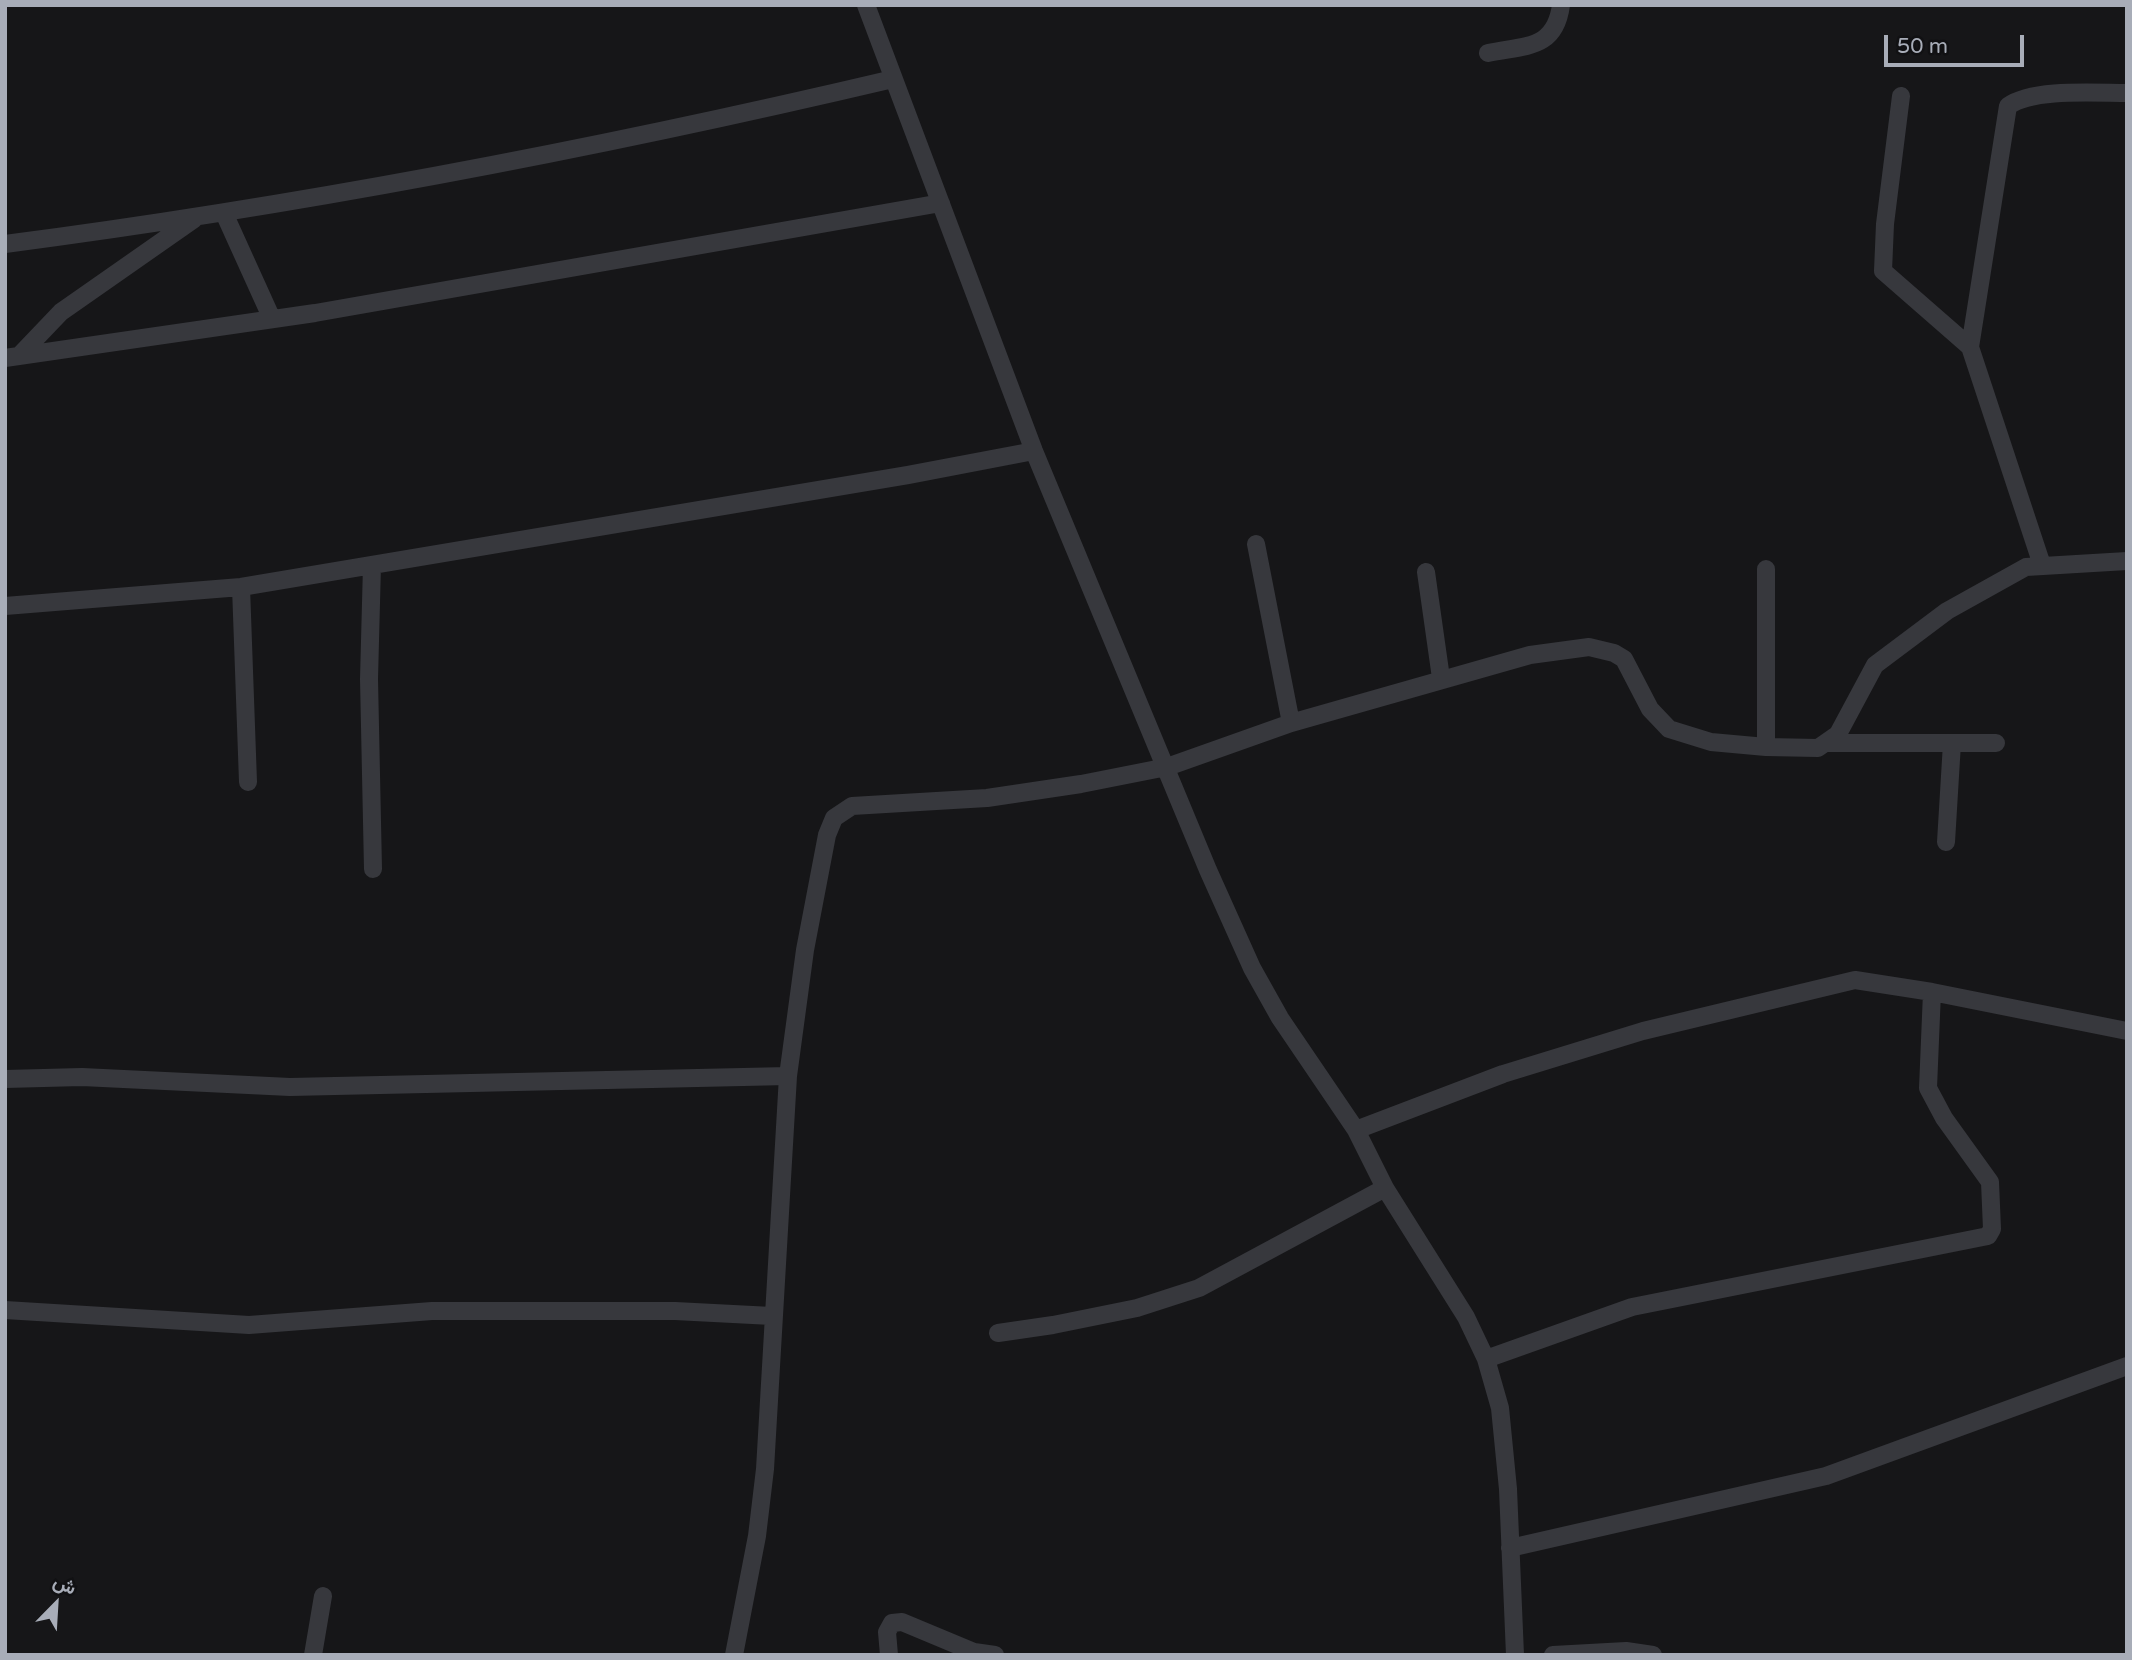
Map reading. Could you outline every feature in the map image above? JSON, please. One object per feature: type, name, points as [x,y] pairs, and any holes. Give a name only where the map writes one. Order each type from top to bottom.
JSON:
[{"type":"street","points":[[866,5],[1034,451],[1252,968],[1280,1018],[1356,1130],[1385,1188],[1466,1317],[1486,1359],[1500,1408],[1515,1655]]},
{"type":"street","points":[[1488,53],[1545,40],[1558,24],[1561,5]]},
{"type":"street","points":[[5,244],[377,188],[631,138],[893,79]]},
{"type":"street","points":[[2042,565],[1970,347],[2008,106],[2020,99],[2046,96],[2127,93]]},
{"type":"street","points":[[1901,96],[1883,271],[1970,347]]},
{"type":"street","points":[[12,357],[272,319],[648,257],[941,203]]},
{"type":"street","points":[[224,213],[272,319]]},
{"type":"street","points":[[12,357],[61,312],[197,217]]},
{"type":"street","points":[[5,606],[241,587],[908,475],[1034,451]]},
{"type":"street","points":[[1256,544],[1291,723]]},
{"type":"street","points":[[1829,743],[1849,716],[1875,665],[1947,611],[2026,567],[2127,561]]},
{"type":"street","points":[[372,565],[369,679],[373,869]]},
{"type":"street","points":[[1766,569],[1766,747]]},
{"type":"street","points":[[1426,572],[1441,678]]},
{"type":"street","points":[[241,587],[248,782]]},
{"type":"street","points":[[734,1655],[760,1509],[788,1076],[805,950],[827,835],[834,818],[842,811],[852,806],[888,801],[987,798],[1081,785],[1167,767],[1291,723],[1441,678],[1530,655],[1602,649],[1623,659],[1650,709],[1669,729],[1711,742],[1803,749],[1829,743],[1996,743]]},
{"type":"street","points":[[1946,842],[1952,743]]},
{"type":"street","points":[[1356,1130],[1503,1074],[1643,1031],[1781,995],[1855,980],[1932,992],[2127,1031]]},
{"type":"street","points":[[1486,1359],[1632,1307],[1988,1236],[1992,1228],[1990,1182],[1944,1118],[1928,1088],[1932,992]]},
{"type":"street","points":[[5,1079],[82,1077],[290,1087],[788,1076]]},
{"type":"street","points":[[998,1333],[1137,1308],[1199,1288],[1385,1188]]},
{"type":"street","points":[[5,1310],[249,1325],[432,1311],[676,1311],[772,1316]]},
{"type":"street","points":[[1510,1548],[1826,1476],[2127,1366]]},
{"type":"street","points":[[313,1655],[323,1597]]},
{"type":"street","points":[[889,1655],[887,1632],[892,1623],[902,1622],[974,1652],[995,1655]]},
{"type":"street","points":[[1553,1655],[1626,1651],[1653,1655]]}]
